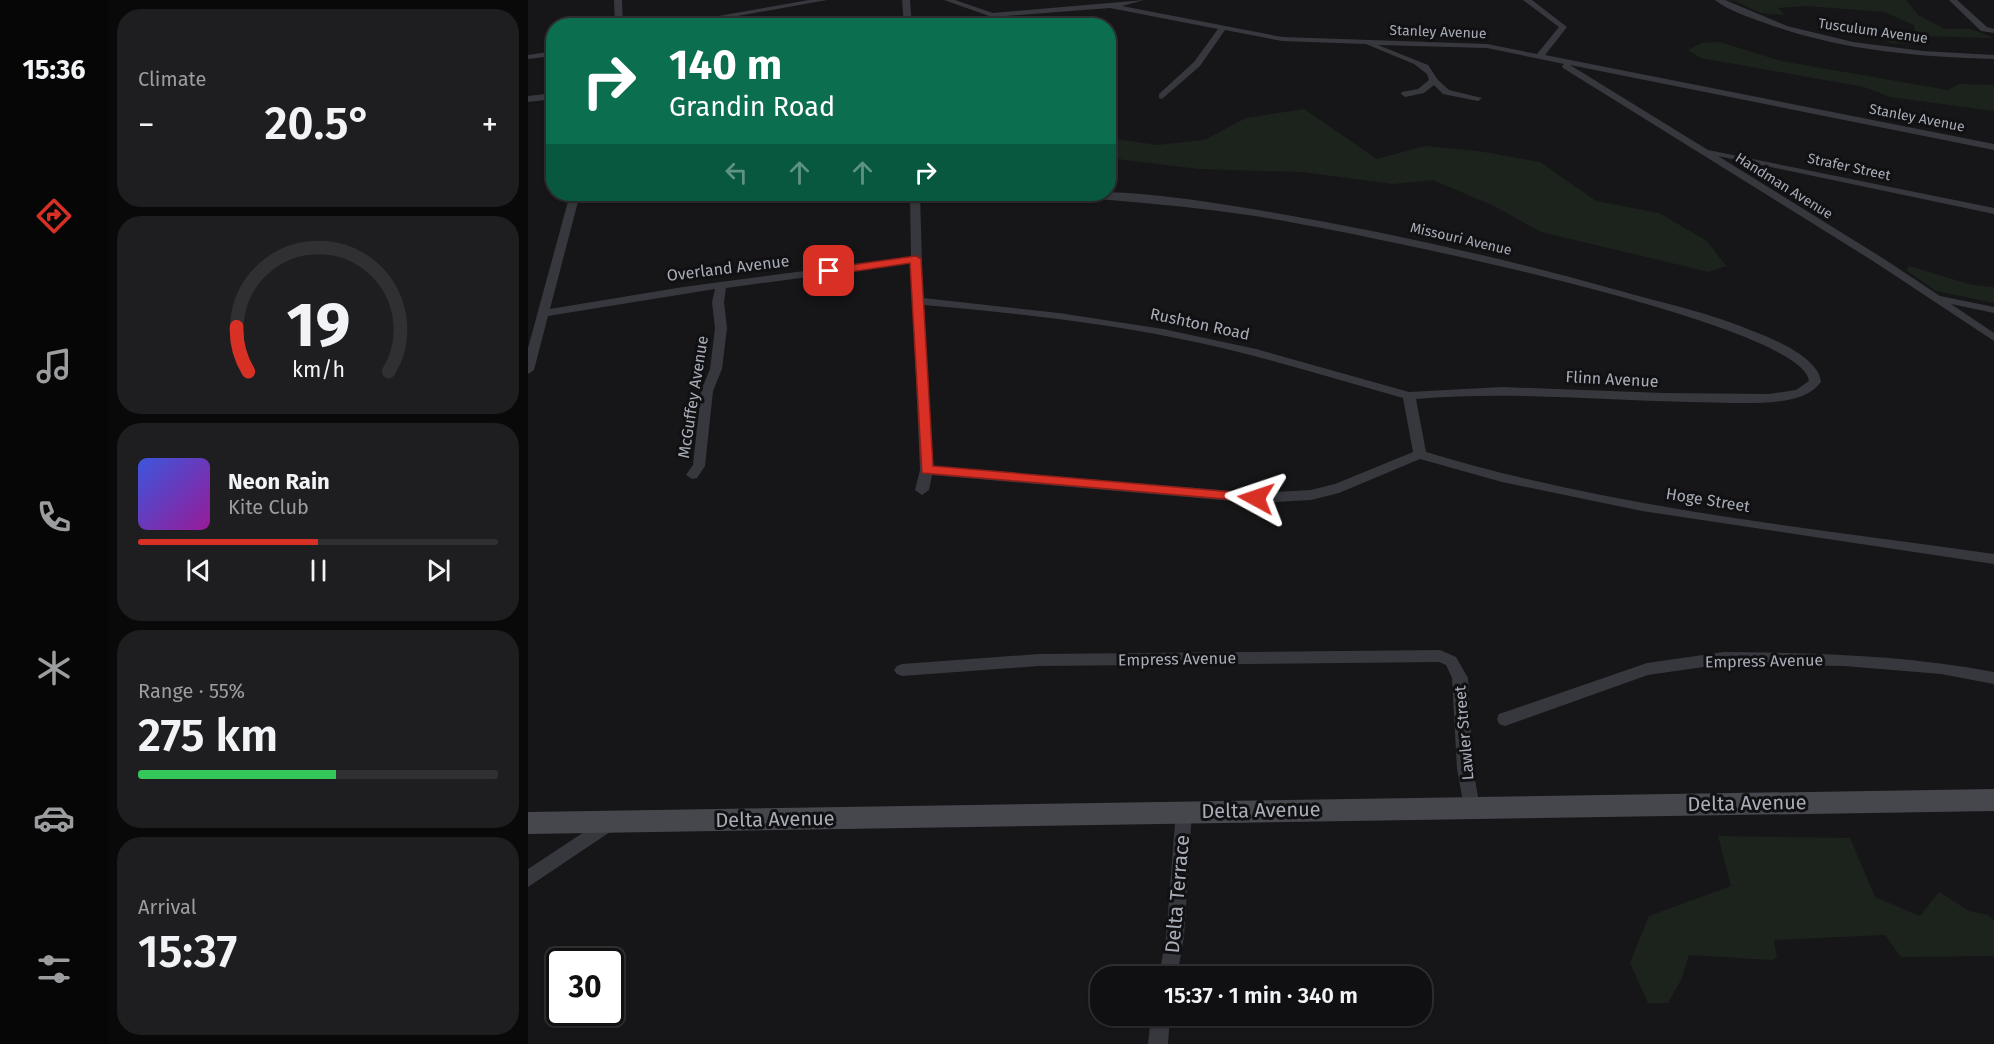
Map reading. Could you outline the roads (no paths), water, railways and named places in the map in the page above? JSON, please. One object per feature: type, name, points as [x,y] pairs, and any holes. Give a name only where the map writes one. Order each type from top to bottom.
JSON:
[{"type":"main road","name":"Delta Avenue","points":[[528,823],[1994,800]]},
{"type":"street","points":[[618,0],[619,18]]},
{"type":"street","points":[[714,18],[823,0]]},
{"type":"street","points":[[906,0],[907,18]]},
{"type":"street","name":"Stanley Avenue","points":[[948,0],[992,15],[1110,6],[1282,39],[1487,46],[1994,147]]},
{"type":"street","points":[[1110,6],[1140,0]]},
{"type":"street","points":[[1527,0],[1563,27],[1539,57]]},
{"type":"street","name":"Tusculum Avenue","points":[[1719,0],[1772,24],[1836,41],[1911,51],[1994,57]]},
{"type":"street","points":[[1953,0],[1984,29],[1994,30]]},
{"type":"street","points":[[1162,96],[1197,64],[1223,28]]},
{"type":"street","points":[[1369,42],[1388,53],[1425,66],[1432,74],[1434,81],[1446,92],[1478,98]]},
{"type":"street","points":[[528,57],[546,54]]},
{"type":"street","name":"Handman Avenue","points":[[1557,60],[1877,259],[1994,338]]},
{"type":"street","points":[[1405,94],[1421,91],[1434,81]]},
{"type":"street","points":[[528,99],[546,97]]},
{"type":"street","name":"Strafer Street","points":[[1700,150],[1994,211]]},
{"type":"street","name":"Missouri Avenue","points":[[1116,199],[1221,209],[1350,230],[1451,251],[1584,284],[1724,323],[1764,339],[1810,368],[1815,375],[1815,383],[1812,387]]},
{"type":"street","points":[[528,370],[573,201]]},
{"type":"street","points":[[915,201],[926,470],[922,490]]},
{"type":"street","name":"Overland Avenue","points":[[545,313],[625,298],[721,287],[916,259]]},
{"type":"street","name":"McGuffey Avenue","points":[[692,475],[699,466],[707,391],[716,369],[720,327],[718,302],[721,287]]},
{"type":"street","points":[[1935,297],[1994,310]]},
{"type":"street","name":"Rushton Road","points":[[919,301],[1066,316],[1149,330],[1275,357],[1409,396]]},
{"type":"street","name":"Flinn Avenue","points":[[1409,396],[1467,390],[1680,398],[1761,398],[1801,392],[1812,387]]},
{"type":"street","points":[[926,470],[1256,498],[1311,495],[1339,488],[1405,459],[1420,455],[1409,396]]},
{"type":"street","name":"Hoge Street","points":[[1420,455],[1525,483],[1633,504],[1725,520],[1994,559]]},
{"type":"street","name":"Empress Avenue","points":[[902,670],[1039,660],[1428,655],[1451,661]]},
{"type":"street","name":"Empress Avenue","points":[[1505,718],[1647,669],[1724,658],[1845,660],[1941,668],[1994,678]]},
{"type":"street","name":"Lawler Street","points":[[1451,661],[1460,678],[1465,769],[1472,807]]},
{"type":"street","name":"Delta Terrace","points":[[1169,966],[1175,937],[1184,811]]},
{"type":"street","points":[[528,879],[612,821]]},
{"type":"street","points":[[1158,1044],[1160,1026]]}]
